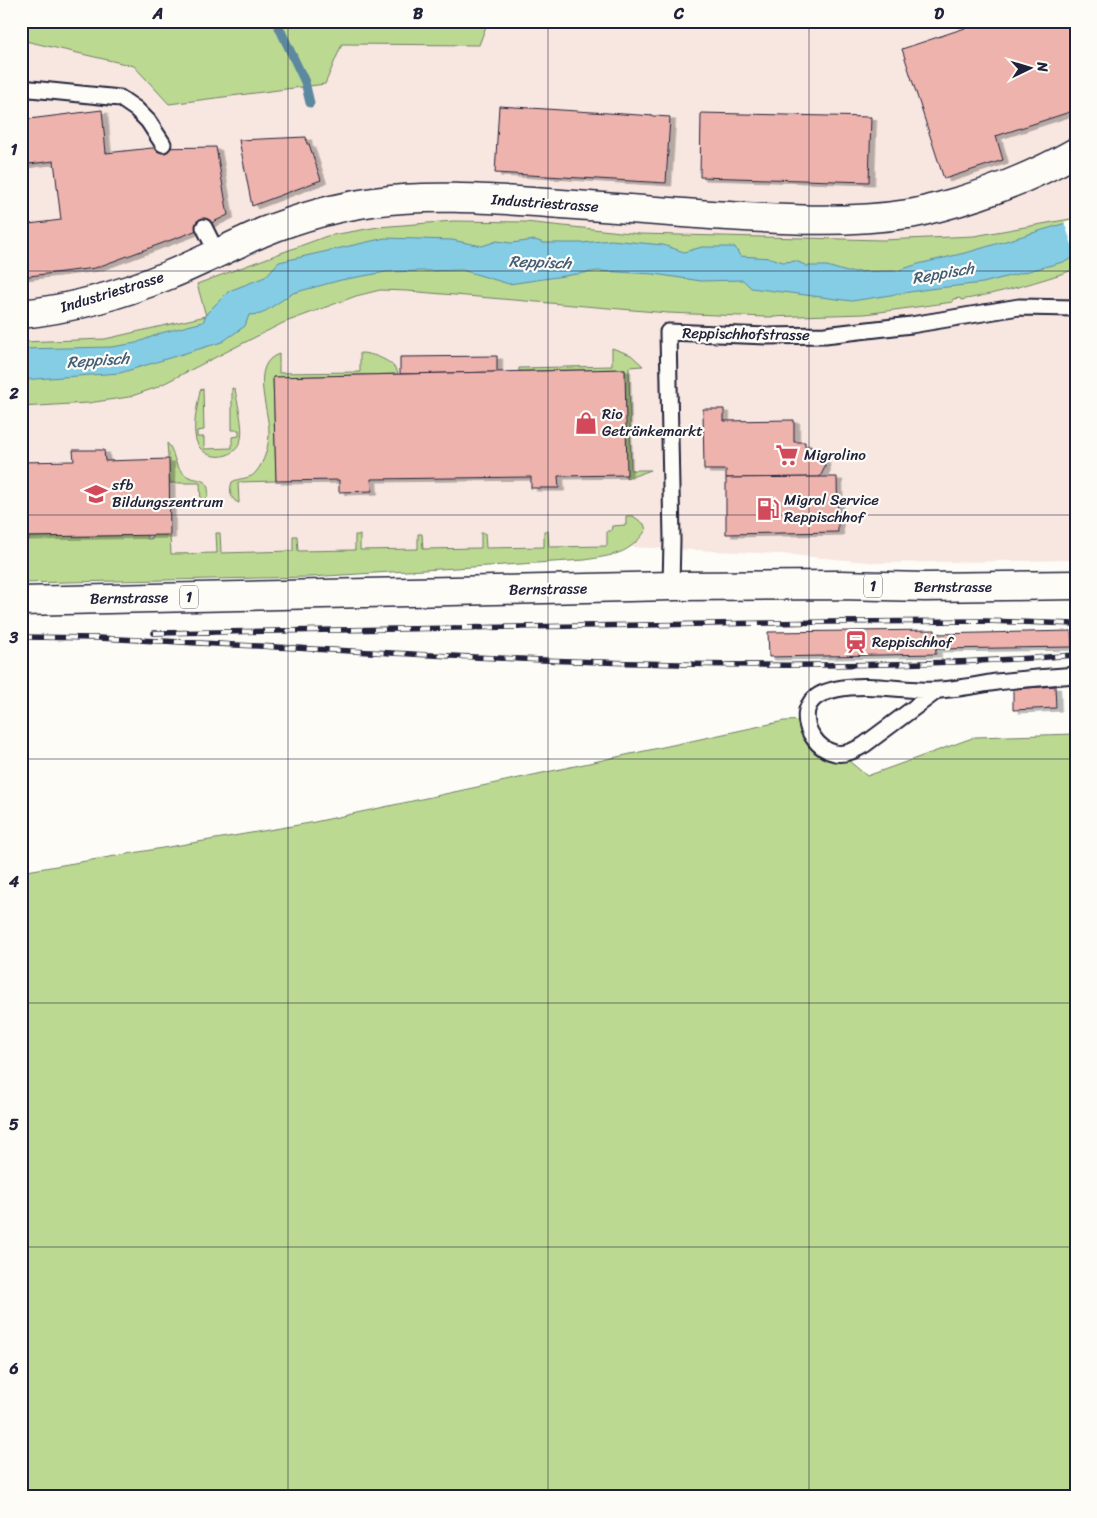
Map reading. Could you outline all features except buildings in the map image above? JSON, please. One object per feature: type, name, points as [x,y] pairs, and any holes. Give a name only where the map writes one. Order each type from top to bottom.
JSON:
[{"type":"street","name":"Industriestrasse","points":[[21,314],[93,301],[138,288],[295,220],[330,210],[372,202],[426,197],[480,198],[794,220],[852,220],[910,214],[982,196],[1049,167],[1076,152]]},
{"type":"street","name":"Bernstrasse","points":[[21,600],[671,586],[840,585],[926,587],[1076,585]]},
{"type":"lane","points":[[21,88],[120,98],[136,108],[148,120],[163,144]]},
{"type":"lane","points":[[204,227],[217,254]]},
{"type":"lane","name":"Reppischhofstrasse","points":[[671,586],[672,540],[668,332],[767,336],[825,335],[911,325],[1019,307],[1076,308]]},
{"type":"lane","points":[[938,690],[854,751],[844,754],[835,753],[821,746],[809,731],[806,715],[808,706],[818,695],[827,691],[851,687],[884,686],[938,690],[1033,678],[1076,675]]},
{"type":"shaded area","points":[[488,21],[1076,21],[1076,218],[974,236],[883,240],[640,234],[525,222],[453,221],[378,227],[327,236],[197,285],[206,316],[105,339],[21,342],[21,40],[134,66],[169,104],[342,44],[479,45]]},
{"type":"shaded area","points":[[1076,270],[1076,560],[879,563],[780,554],[607,546],[171,554],[170,535],[21,537],[21,407],[129,397],[155,388],[283,323],[356,296],[380,290],[668,313],[766,317],[865,314],[953,302],[953,299],[960,298],[961,300],[997,293]]},
{"type":"green space","points":[[21,21],[488,21],[479,45],[342,44],[325,84],[169,104],[134,66],[21,40]]},
{"type":"green space","points":[[1076,218],[1076,269],[1005,291],[961,300],[960,298],[953,299],[953,302],[865,314],[766,317],[668,313],[380,290],[356,296],[283,323],[155,388],[129,397],[88,403],[21,407],[21,342],[105,339],[206,316],[197,284],[327,236],[378,227],[453,221],[525,222],[640,234],[883,240],[974,236]]},
{"type":"green space","points":[[612,348],[631,355],[643,366],[629,367],[631,470],[651,470],[626,479],[625,369],[519,371],[519,368],[612,366]]},
{"type":"green space","points":[[360,353],[371,354],[388,362],[396,369],[398,374],[273,377],[276,481],[238,482],[239,503],[236,502],[231,494],[232,482],[254,475],[262,463],[267,447],[269,432],[263,377],[265,367],[270,359],[279,354],[279,373],[360,372]]},
{"type":"green space","points":[[232,388],[235,389],[240,414],[241,439],[238,447],[233,452],[219,456],[212,455],[199,447],[196,440],[195,421],[200,390],[203,389],[204,430],[197,431],[197,437],[204,437],[204,449],[232,448],[232,437],[239,436],[239,430],[232,430]]},
{"type":"green space","points":[[167,443],[171,448],[177,465],[183,472],[189,477],[206,483],[208,494],[203,503],[201,503],[200,483],[170,483]]},
{"type":"green space","points":[[626,516],[633,516],[644,524],[646,530],[640,538],[633,545],[620,552],[585,560],[310,577],[21,583],[21,537],[24,537],[25,541],[29,540],[29,537],[147,535],[147,539],[151,539],[152,535],[170,535],[171,554],[217,553],[216,533],[220,533],[221,553],[293,551],[293,536],[297,536],[298,551],[355,550],[355,535],[360,535],[360,550],[418,549],[418,534],[422,534],[423,549],[481,548],[481,533],[485,533],[486,548],[544,547],[544,531],[548,531],[549,547],[607,546],[607,531],[611,531],[612,526],[626,525]]},
{"type":"green space","points":[[812,720],[830,745],[867,776],[975,737],[1076,734],[1076,1497],[21,1497],[21,872],[310,823],[784,721]]},
{"type":"water","name":"Reppisch","points":[[1076,220],[1076,256],[1067,261],[983,283],[852,301],[751,288],[743,280],[701,281],[654,274],[598,271],[509,284],[462,270],[386,272],[341,280],[293,293],[261,314],[249,315],[245,326],[222,342],[120,373],[21,380],[21,349],[112,347],[136,343],[161,333],[203,322],[207,313],[229,291],[265,277],[279,262],[385,238],[452,240],[482,246],[497,241],[511,243],[535,240],[544,243],[582,243],[611,240],[663,245],[684,252],[702,247],[735,247],[740,256],[771,258],[783,262],[796,261],[807,266],[827,266],[847,272],[897,271]]},
{"type":"pier","points":[[1076,218],[1076,256],[1064,222]]},
{"type":"waterway","points":[[276,21],[305,82],[310,103]]},
{"type":"railway","points":[[154,633],[828,622],[985,621],[1076,624]]},
{"type":"railway","points":[[21,637],[98,638],[464,657],[709,665],[954,662],[1076,655]]},
{"type":"place","name":"Rio Getränkemarkt","points":[[586,423]]},
{"type":"place","name":"Migrolino","points":[[787,455]]},
{"type":"place","name":"sfb Bildungszentrum","points":[[96,494]]},
{"type":"place","name":"Migrol Service Reppischhof","points":[[768,509]]},
{"type":"place","name":"Reppischhof","points":[[856,642]]}]
